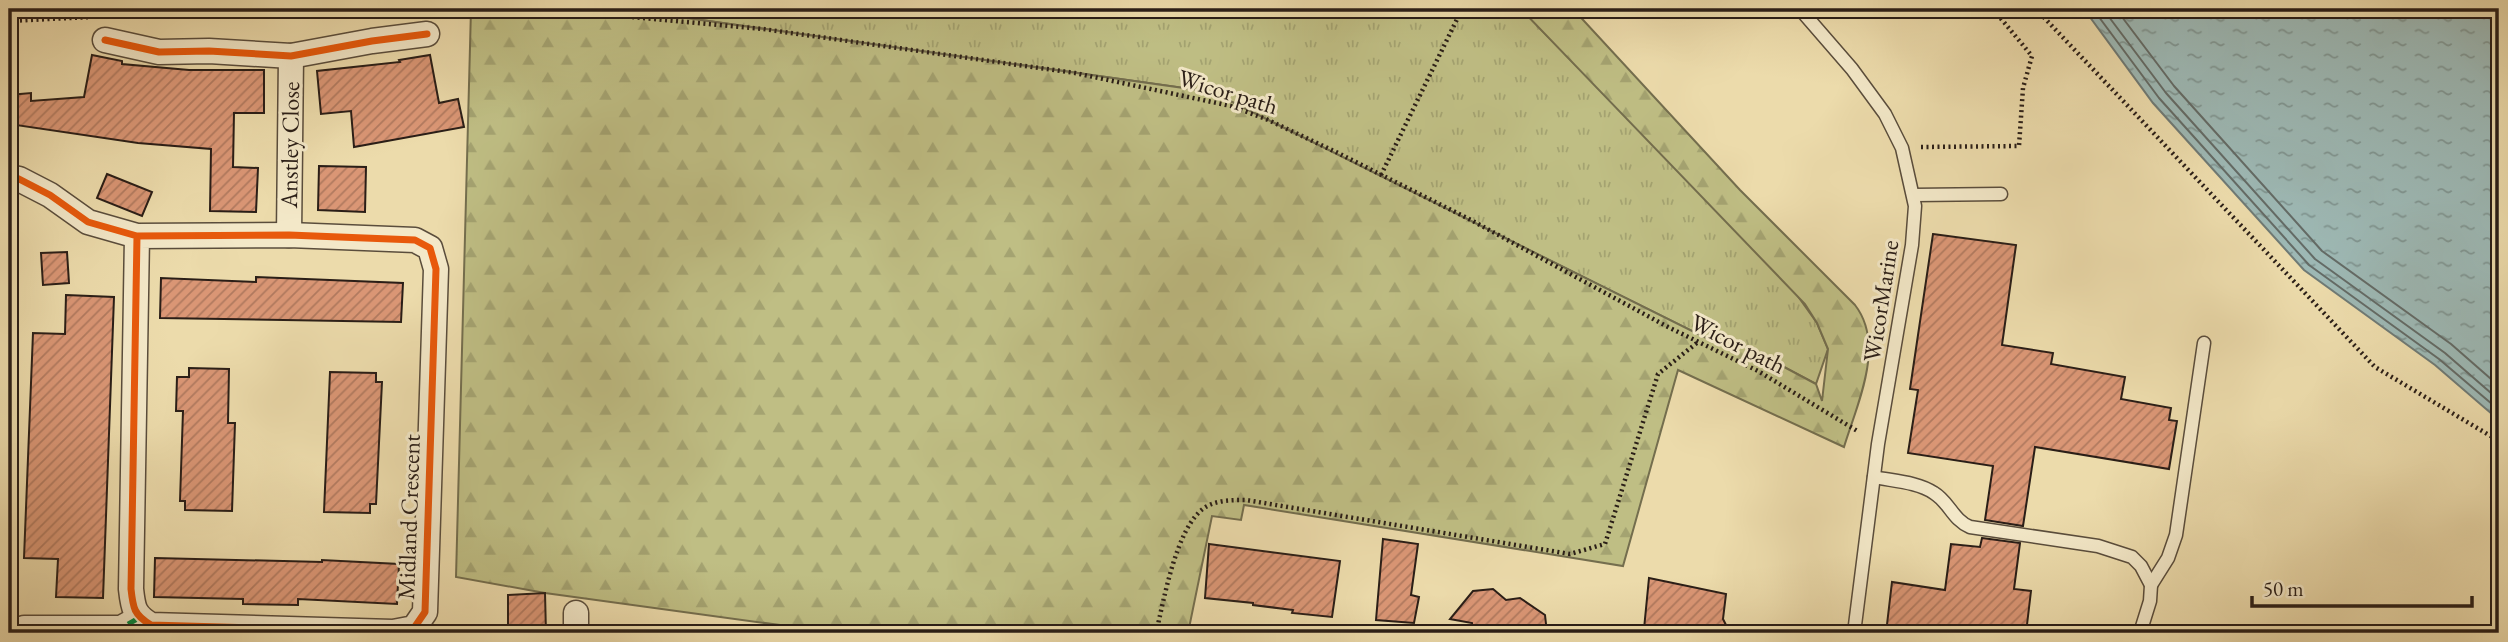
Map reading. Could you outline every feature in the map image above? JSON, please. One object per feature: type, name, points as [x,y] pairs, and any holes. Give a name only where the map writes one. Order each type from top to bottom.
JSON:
[{"type":"street","name":"Anstley Close","points":[[102,28],[159,52],[209,51],[291,56],[427,34]]},
{"type":"street","name":"Anstley Close","points":[[289,235],[291,56]]},
{"type":"street","name":"Midland Crescent","points":[[9,177],[19,179],[50,195],[88,222],[137,236],[289,235],[415,240],[430,248],[436,269],[425,612],[414,628],[393,632],[151,625],[139,618]]},
{"type":"street","points":[[24,628],[121,628],[139,618],[133,611],[131,589],[137,236]]},
{"type":"lane","name":"WicorMarine","points":[[1800,9],[1876,101],[1902,148],[1913,195],[1912,245],[1878,444],[1854,633]]},
{"type":"lane","points":[[1913,195],[2001,194]]},
{"type":"lane","points":[[2140,633],[2150,601],[2151,585],[2168,558],[2176,535],[2204,343]]},
{"type":"lane","points":[[1874,477],[1919,486],[1936,493],[1961,524],[1970,527],[2113,550],[2132,558],[2141,566],[2151,585]]},
{"type":"path","points":[[85,9],[86,17]]},
{"type":"path","points":[[127,16],[386,9]]},
{"type":"path","points":[[1381,175],[1462,9]]},
{"type":"path","points":[[1902,148],[2019,146],[2023,88],[2032,56],[1993,9]]},
{"type":"path","points":[[2036,9],[2375,367],[2499,440]]},
{"type":"path","points":[[9,21],[86,17],[102,28]]},
{"type":"path","points":[[1156,633],[1167,584],[1186,526],[1204,508],[1222,500],[1246,500],[1570,554],[1605,544],[1658,374],[1698,342]]},
{"type":"green space","points":[[471,9],[623,9],[1212,92],[1718,344],[1733,340],[1816,384],[1822,401],[1828,349],[1805,304],[1521,9],[1573,9],[1740,190],[1855,305],[1864,321],[1868,338],[1869,356],[1861,394],[1844,447],[1678,370],[1623,566],[1244,505],[1241,520],[1212,516],[1188,633],[838,633],[545,593],[456,577]]},
{"type":"green space","points":[[623,9],[1521,9],[1792,288],[1817,323],[1828,349],[1816,384],[1734,340],[1718,344],[1212,92]]},
{"type":"water","points":[[2084,9],[2499,9],[2499,418],[2435,365],[2304,270],[2153,103]]},
{"type":"building","points":[[92,55],[122,61],[122,64],[189,70],[264,70],[264,113],[234,113],[233,167],[258,168],[256,212],[210,211],[211,149],[138,143],[9,124],[9,95],[31,93],[31,101],[84,97]]},
{"type":"building","points":[[430,55],[439,103],[458,99],[464,127],[354,147],[351,111],[321,114],[317,71],[400,62],[399,60]]},
{"type":"building","points":[[319,166],[366,167],[365,212],[318,210]]},
{"type":"building","points":[[107,174],[152,192],[142,216],[97,198]]},
{"type":"building","points":[[1933,234],[2016,245],[2002,345],[2053,353],[2051,364],[2125,377],[2121,399],[2171,408],[2169,420],[2177,421],[2169,469],[2035,447],[2023,526],[1985,520],[1993,466],[1908,453],[1918,390],[1910,389]]},
{"type":"building","points":[[67,252],[69,283],[43,285],[41,253]]},
{"type":"building","points":[[256,277],[403,283],[401,322],[160,318],[161,278],[256,282]]},
{"type":"building","points":[[66,295],[114,297],[103,598],[56,597],[58,559],[24,558],[33,333],[65,334]]},
{"type":"building","points":[[189,368],[229,369],[228,423],[235,423],[232,511],[185,510],[185,501],[180,501],[183,411],[176,411],[177,377],[189,377]]},
{"type":"building","points":[[330,372],[376,373],[376,382],[382,382],[376,504],[370,504],[370,513],[324,512]]},
{"type":"building","points":[[1982,538],[2020,543],[2014,589],[2031,591],[2026,633],[1886,633],[1892,582],[1945,590],[1951,544],[1980,547]]},
{"type":"building","points":[[1383,539],[1418,544],[1411,595],[1419,597],[1414,623],[1376,620]]},
{"type":"building","points":[[1209,544],[1340,561],[1332,617],[1292,613],[1293,610],[1253,603],[1205,598]]},
{"type":"building","points":[[155,558],[322,560],[399,564],[397,604],[298,599],[298,605],[243,604],[243,599],[154,597]]},
{"type":"building","points":[[1649,578],[1726,594],[1723,619],[1730,633],[1684,633],[1644,629]]},
{"type":"building","points":[[1493,589],[1506,600],[1520,598],[1545,615],[1547,633],[1472,633],[1472,623],[1450,619],[1473,591]]},
{"type":"building","points":[[545,593],[546,633],[508,633],[508,595]]},
{"type":"marked path","points":[[24,628],[121,628],[139,618]]},
{"type":"cycle path","points":[[105,40],[159,52],[209,51],[291,56],[427,34]]},
{"type":"cycle path","points":[[9,177],[19,179],[50,195],[88,222],[137,236],[289,235],[415,240],[430,248],[436,269],[425,612],[414,628],[393,632],[151,625],[138,614],[131,589],[137,236]]}]
